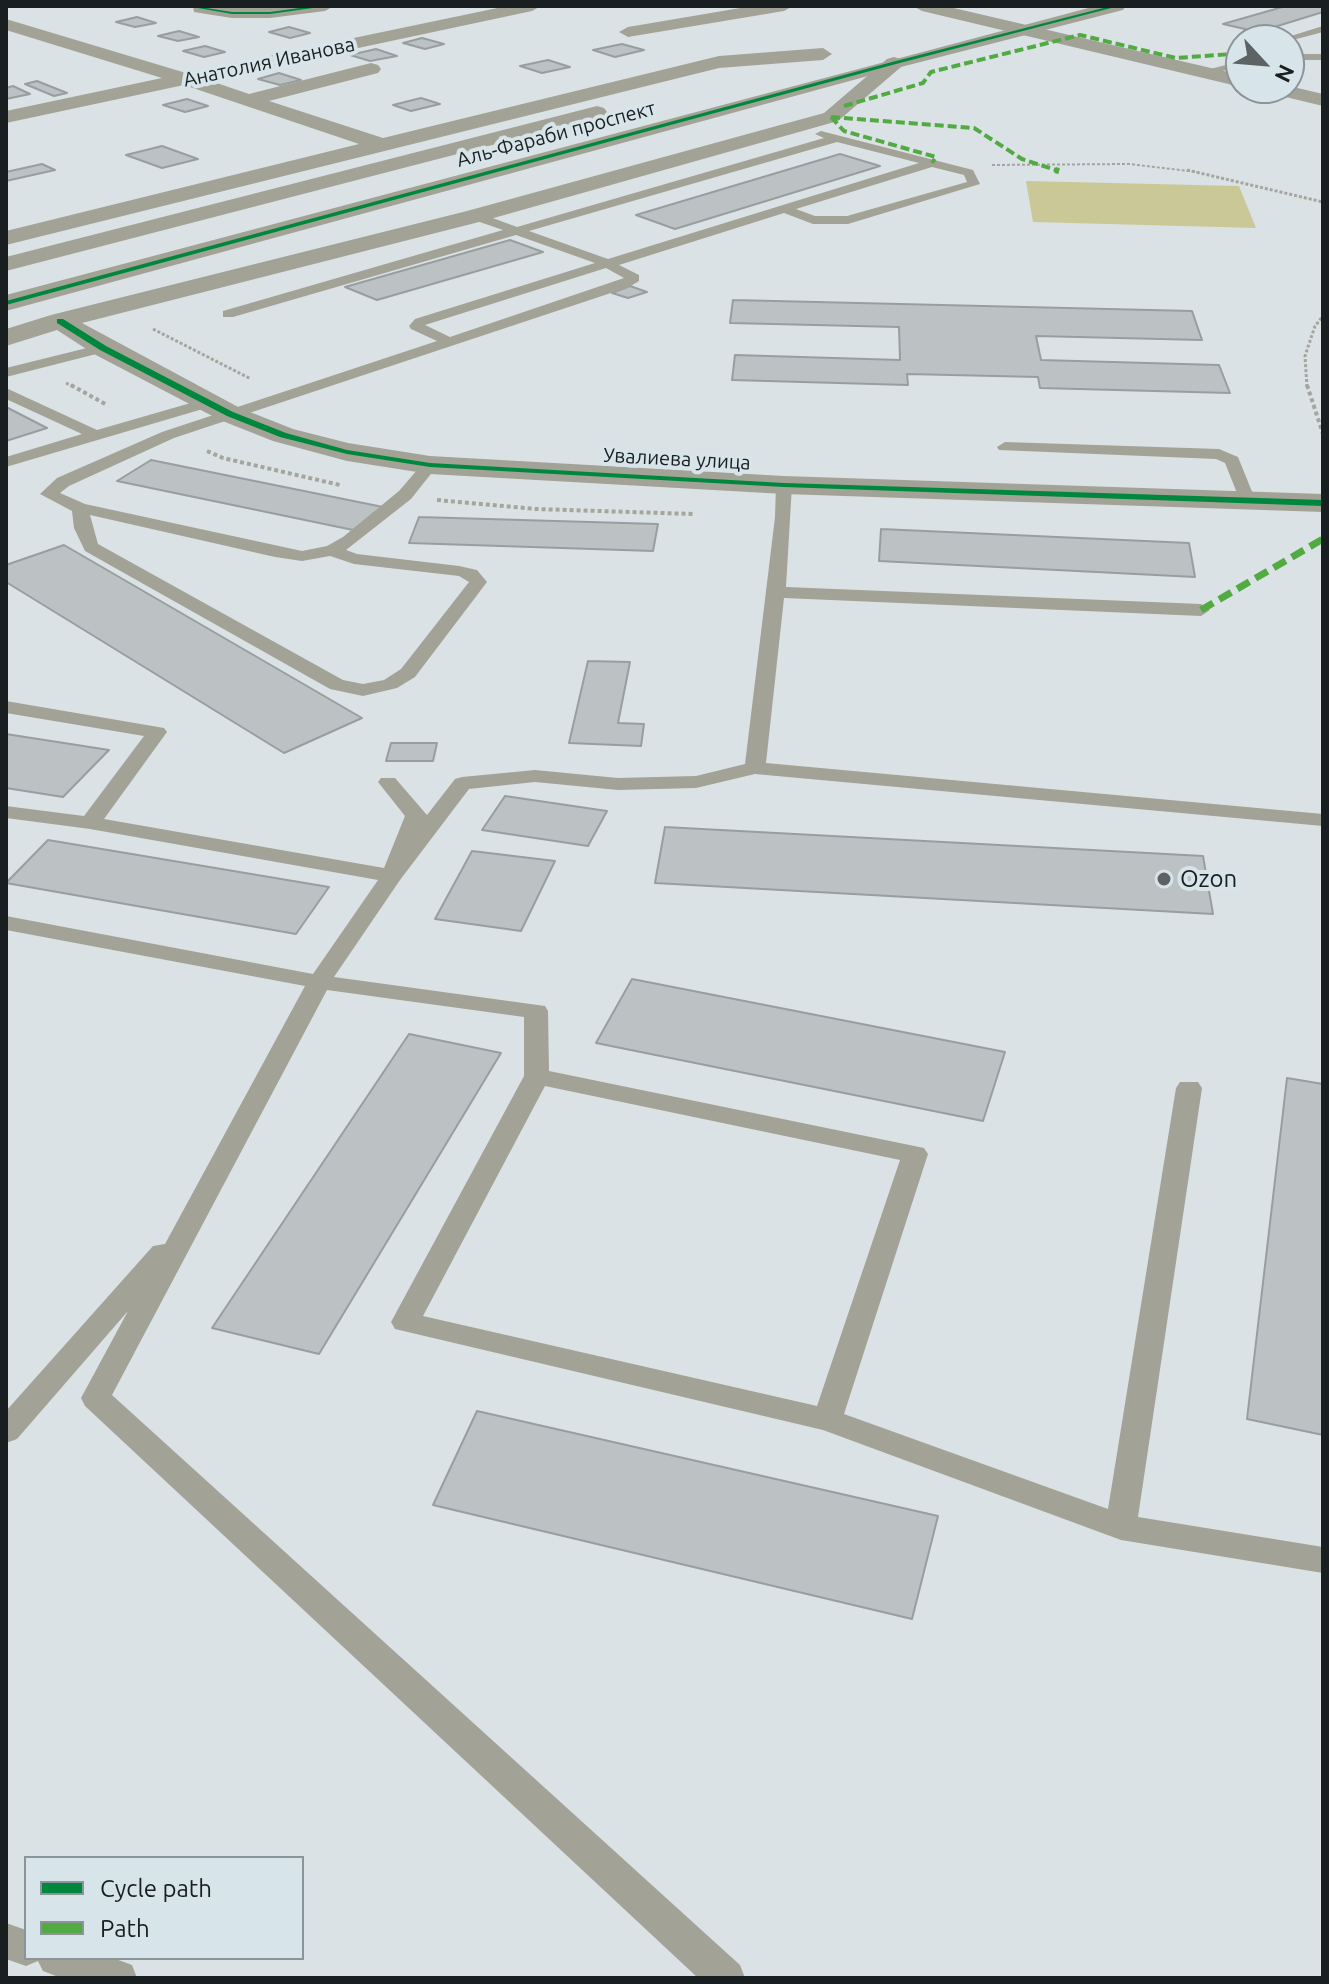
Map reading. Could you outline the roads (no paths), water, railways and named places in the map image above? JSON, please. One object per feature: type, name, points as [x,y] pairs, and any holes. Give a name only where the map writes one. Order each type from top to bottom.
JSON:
[{"type":"street","points":[[200,8],[232,13],[270,13],[325,6]]},
{"type":"street","name":"Анатолия Иванова","points":[[6,117],[532,6]]},
{"type":"street","points":[[628,32],[784,6]]},
{"type":"street","points":[[922,6],[1225,77]]},
{"type":"street","points":[[926,28],[1014,6]]},
{"type":"street","name":"Аль-Фараби проспект","points":[[6,303],[894,63],[1117,6]]},
{"type":"street","points":[[6,24],[185,79],[382,145]]},
{"type":"street","name":"Аль-Фараби проспект","points":[[6,264],[830,52],[719,62],[382,145]]},
{"type":"street","points":[[6,338],[60,321],[475,216],[831,117],[894,63]]},
{"type":"street","points":[[248,100],[392,64]]},
{"type":"street","points":[[6,238],[382,145]]},
{"type":"street","name":"Увалиева улица","points":[[60,321],[103,348],[219,408],[283,435],[347,452],[430,465],[784,485],[1323,503]]},
{"type":"lane","points":[[1204,72],[1225,67]]},
{"type":"lane","points":[[782,208],[813,220],[848,220],[974,184],[969,173],[795,128]]},
{"type":"lane","points":[[228,314],[837,138]]},
{"type":"lane","points":[[450,342],[416,326],[420,322],[606,263],[932,163]]},
{"type":"lane","points":[[6,462],[96,435],[285,397],[634,278],[606,263],[475,216]]},
{"type":"lane","points":[[6,373],[103,348]]},
{"type":"lane","points":[[6,393],[96,435]]},
{"type":"lane","points":[[219,408],[168,435],[63,482],[48,494],[80,508],[302,556],[332,550],[349,541],[405,495],[430,465]]},
{"type":"lane","points":[[1005,447],[1219,454],[1232,460],[1247,499]]},
{"type":"lane","points":[[755,768],[784,517],[784,485]]},
{"type":"lane","points":[[80,508],[83,528],[91,547],[337,685],[363,690],[390,684],[408,673],[478,582],[471,574],[459,571],[367,561],[332,550]]},
{"type":"lane","points":[[776,592],[1201,610]]},
{"type":"lane","points":[[6,707],[157,732],[90,823]]},
{"type":"lane","points":[[726,1978],[96,1398],[319,982],[392,876],[462,783],[535,776],[618,784],[696,782],[755,768],[1323,820]]},
{"type":"lane","points":[[388,782],[416,815],[392,876]]},
{"type":"lane","points":[[6,812],[90,823],[392,876]]},
{"type":"lane","points":[[6,923],[319,982],[536,1011],[537,1076],[405,1322],[827,1420],[1121,1527],[1323,1560]]},
{"type":"lane","points":[[537,1076],[915,1154],[827,1420]]},
{"type":"lane","points":[[1121,1527],[1189,1088]]},
{"type":"lane","points":[[6,1431],[191,1221]]},
{"type":"lane","points":[[62,1960],[118,1978]]},
{"type":"place","name":"Ozon","points":[[1164,879]]}]
